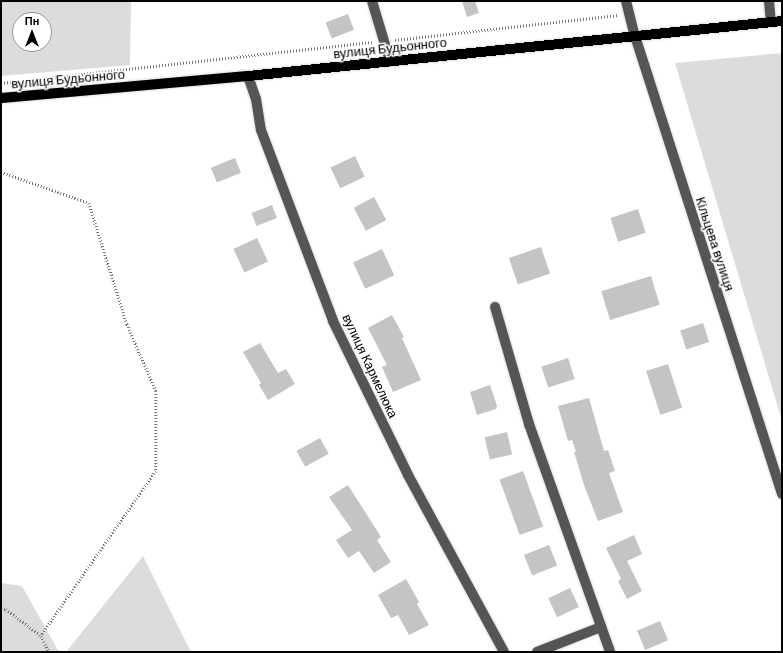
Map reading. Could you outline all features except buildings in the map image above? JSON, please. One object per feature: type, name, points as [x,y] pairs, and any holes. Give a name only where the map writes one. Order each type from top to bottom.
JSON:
[{"type":"main road","name":"вулиця Будьонного","points":[[1,98],[248,76],[782,21]]},
{"type":"street","points":[[372,1],[390,61]]},
{"type":"street","name":"Кільцева вулиця","points":[[626,1],[635,36],[782,494]]},
{"type":"street","points":[[769,1],[771,22]]},
{"type":"street","name":"вулиця Кармелюка","points":[[248,76],[256,99],[261,130],[333,321],[408,475],[504,652]]},
{"type":"street","points":[[495,307],[529,424],[610,652]]},
{"type":"street","points":[[537,652],[601,627]]},
{"type":"path","points":[[1,83],[630,14]]},
{"type":"path","points":[[1,172],[89,203],[127,324],[156,391],[156,472],[41,636]]},
{"type":"path","points":[[1,608],[6,609],[41,636],[49,652]]},
{"type":"shaded area","points":[[1,1],[131,1],[130,65],[1,76]]},
{"type":"shaded area","points":[[782,53],[782,421],[675,63]]},
{"type":"shaded area","points":[[143,556],[191,652],[66,652]]},
{"type":"shaded area","points":[[1,583],[22,586],[59,652],[1,652]]}]
